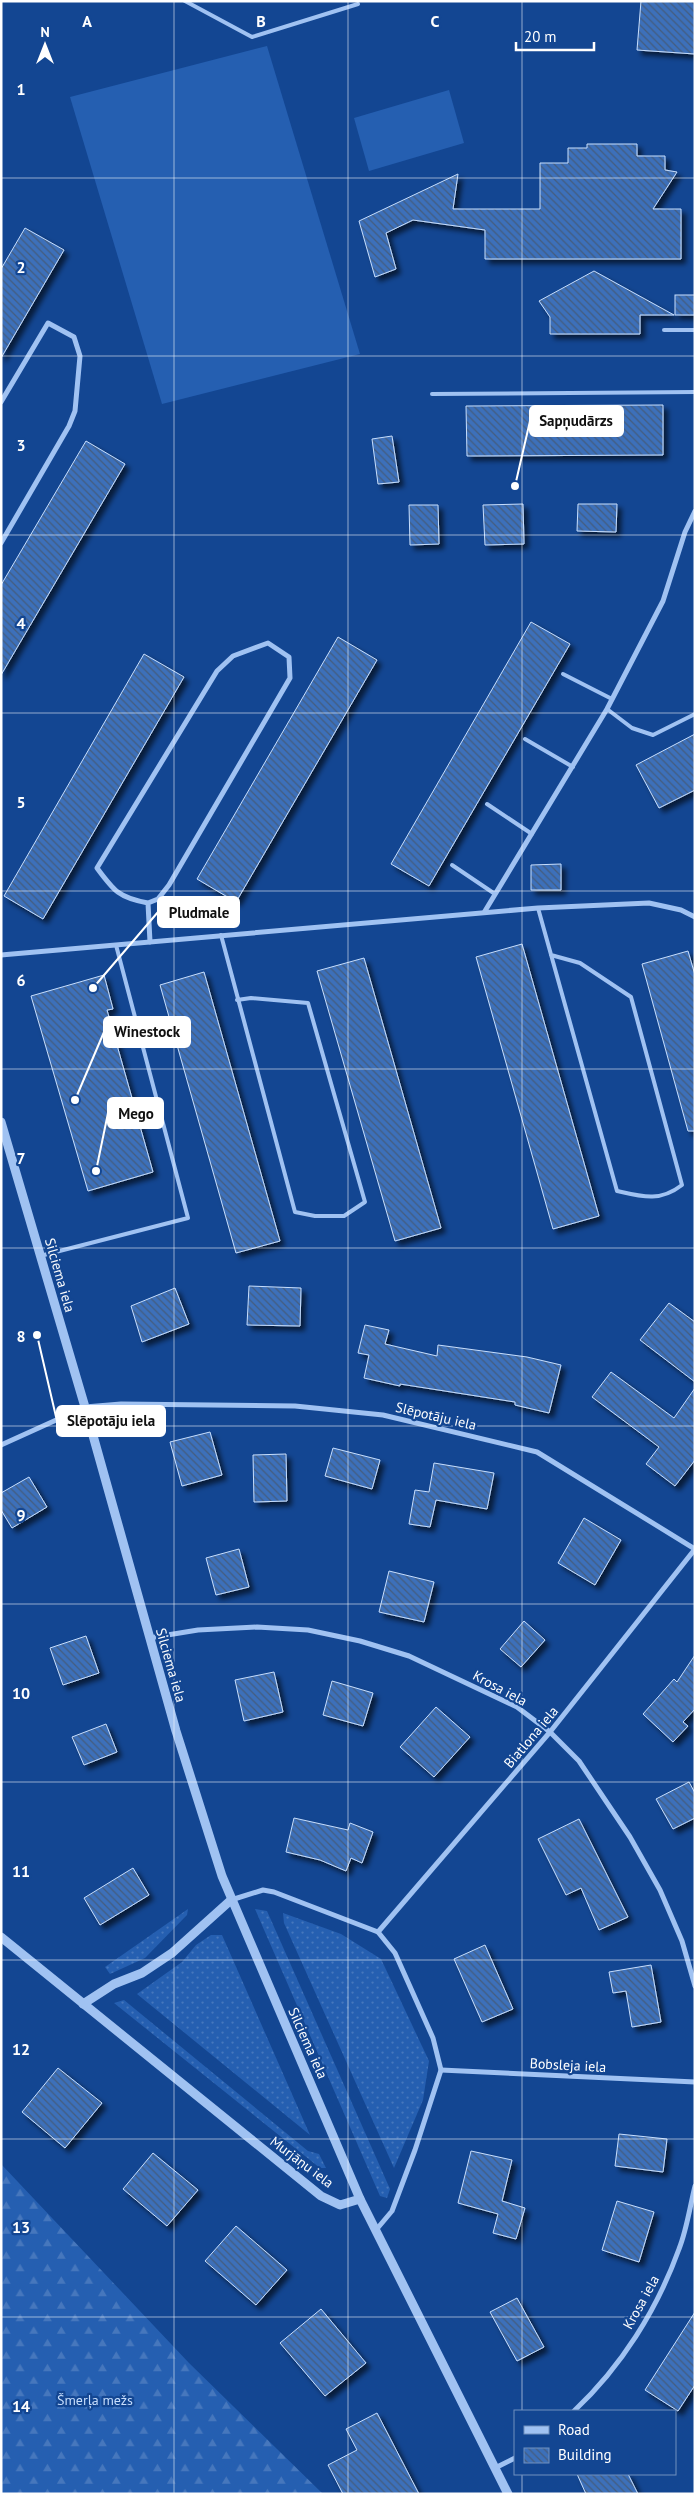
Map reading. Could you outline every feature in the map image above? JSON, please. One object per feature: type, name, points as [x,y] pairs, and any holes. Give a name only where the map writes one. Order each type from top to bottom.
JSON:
[{"type":"street","points":[[1,402],[48,322],[74,337],[80,356],[75,411],[69,426],[1,543]]},
{"type":"street","points":[[485,911],[607,709],[663,601],[685,532],[695,511]]},
{"type":"street","points":[[268,643],[289,658],[290,678],[169,886],[158,899],[148,903],[128,900],[114,891],[97,868],[217,671],[233,656],[268,643]]},
{"type":"street","points":[[148,903],[150,942]]},
{"type":"street","points":[[1,955],[485,911],[538,908],[649,903],[681,910],[695,917]]},
{"type":"street","name":"Silciema iela","points":[[1,1122],[85,1407],[176,1730],[231,1900],[360,2199]]},
{"type":"street","name":"Slēpotāju iela","points":[[1,1444],[85,1407],[121,1404],[205,1403],[294,1406],[383,1415],[537,1452],[695,1549]]},
{"type":"street","name":"Biatlona iela","points":[[378,1932],[550,1732],[695,1549]]},
{"type":"street","name":"Krosa iela","points":[[149,1638],[198,1630],[256,1627],[308,1630],[360,1641],[409,1656],[516,1707],[550,1732],[579,1760],[630,1837],[660,1890],[682,1941],[695,1986]]},
{"type":"street","points":[[83,2004],[114,1984],[142,1973],[172,1953],[231,1900],[263,1890],[274,1892],[378,1932],[395,1953],[433,2038],[441,2070],[415,2150],[392,2211],[376,2230]]},
{"type":"street","name":"Murjāņu iela","points":[[1,1937],[321,2196],[340,2204],[360,2199]]},
{"type":"street","name":"Bobsleja iela","points":[[441,2070],[695,2082]]},
{"type":"street","name":"Krosa iela","points":[[575,2410],[591,2395],[624,2355],[658,2301],[680,2248],[695,2186]]},
{"type":"street","points":[[360,2199],[508,2494]]},
{"type":"street","points":[[495,2468],[514,2458]]},
{"type":"lane","points":[[185,1],[252,37],[358,4]]},
{"type":"lane","points":[[664,330],[695,330]]},
{"type":"lane","points":[[432,394],[695,392]]},
{"type":"lane","points":[[563,674],[612,699]]},
{"type":"lane","points":[[607,709],[632,728],[653,735],[695,714]]},
{"type":"lane","points":[[525,740],[573,767]]},
{"type":"lane","points":[[487,804],[532,834]]},
{"type":"lane","points":[[452,865],[495,894]]},
{"type":"lane","points":[[538,908],[551,956],[617,1191],[647,1198],[670,1194],[682,1185],[631,997],[580,963],[551,956]]},
{"type":"lane","points":[[221,935],[237,1000],[295,1212],[315,1216],[344,1216],[365,1202],[308,1003],[251,998],[237,1000]]},
{"type":"lane","points":[[40,1256],[188,1218],[116,945]]},
{"type":"green space","points":[[267,46],[360,354],[162,404],[70,97]]},
{"type":"green space","points":[[449,90],[464,143],[369,171],[354,118]]},
{"type":"green space","points":[[188,1909],[187,1915],[145,1958],[110,1974],[105,1967]]},
{"type":"green space","points":[[255,1909],[267,1911],[390,2189],[387,2198],[380,2196]]},
{"type":"green space","points":[[283,1913],[341,1934],[381,1959],[429,2061],[423,2100],[394,2168],[284,1923]]},
{"type":"green space","points":[[211,1935],[222,1935],[310,2135],[137,1994],[182,1962],[196,1945]]},
{"type":"green space","points":[[124,2000],[308,2151],[319,2154],[326,2168],[320,2168],[114,2003]]},
{"type":"green space","name":"Šmerļa mežs","points":[[1,2164],[189,2363],[323,2494],[1,2494]]},
{"type":"building","points":[[641,1],[695,1],[695,54],[637,50]]},
{"type":"building","points":[[587,144],[637,144],[637,156],[665,156],[665,170],[677,172],[653,209],[681,209],[681,259],[485,259],[485,230],[413,220],[386,233],[396,269],[375,277],[359,221],[458,174],[453,209],[540,209],[540,163],[568,163],[568,148],[587,148]]},
{"type":"building","points":[[25,228],[64,250],[1,358],[1,269]]},
{"type":"building","points":[[594,271],[674,315],[640,315],[640,334],[550,334],[550,317],[539,301]]},
{"type":"building","points":[[675,295],[695,295],[695,315],[675,315]]},
{"type":"building","points":[[663,405],[663,455],[467,456],[466,406]]},
{"type":"building","points":[[392,436],[399,482],[378,484],[372,439]]},
{"type":"building","points":[[86,441],[125,464],[1,675],[1,585]]},
{"type":"building","points":[[523,504],[524,544],[485,545],[483,505]]},
{"type":"building","points":[[578,504],[617,504],[616,532],[577,531]]},
{"type":"building","points":[[409,505],[438,505],[439,544],[410,545]]},
{"type":"building","points":[[531,622],[570,644],[429,886],[391,864]]},
{"type":"building","points":[[338,637],[377,660],[236,902],[197,879]]},
{"type":"building","points":[[144,654],[184,677],[43,919],[4,896]]},
{"type":"building","points":[[695,734],[695,790],[659,808],[636,765]]},
{"type":"building","points":[[561,864],[561,890],[531,890],[531,865]]},
{"type":"building","points":[[522,944],[599,1216],[553,1229],[476,957]]},
{"type":"building","points":[[688,951],[695,975],[695,1131],[688,1131],[642,964]]},
{"type":"building","points":[[364,958],[441,1228],[395,1241],[317,971]]},
{"type":"building","points":[[204,972],[280,1241],[236,1253],[160,985]]},
{"type":"building","points":[[104,975],[113,1009],[107,1010],[153,1172],[88,1191],[31,996]]},
{"type":"building","points":[[249,1286],[301,1288],[300,1326],[247,1325]]},
{"type":"building","points":[[175,1288],[189,1324],[142,1342],[131,1306]]},
{"type":"building","points":[[669,1303],[695,1322],[695,1382],[640,1340]]},
{"type":"building","points":[[365,1325],[389,1330],[385,1344],[437,1356],[438,1345],[527,1357],[561,1365],[549,1413],[515,1405],[515,1402],[400,1384],[400,1386],[364,1378],[369,1355],[358,1353]]},
{"type":"building","points":[[611,1372],[674,1418],[695,1388],[695,1460],[675,1486],[646,1464],[659,1447],[592,1397]]},
{"type":"building","points":[[210,1432],[222,1475],[182,1486],[170,1442]]},
{"type":"building","points":[[333,1448],[380,1460],[372,1489],[325,1476]]},
{"type":"building","points":[[286,1454],[287,1501],[254,1502],[253,1455]]},
{"type":"building","points":[[434,1463],[494,1473],[487,1509],[436,1500],[430,1527],[409,1524],[415,1490],[429,1492]]},
{"type":"building","points":[[29,1477],[47,1507],[12,1528],[1,1510],[1,1493]]},
{"type":"building","points":[[584,1518],[621,1540],[595,1585],[558,1563]]},
{"type":"building","points":[[239,1549],[249,1587],[216,1595],[206,1558]]},
{"type":"building","points":[[389,1571],[434,1582],[424,1622],[379,1612]]},
{"type":"building","points":[[524,1621],[545,1640],[521,1667],[500,1649]]},
{"type":"building","points":[[86,1636],[99,1673],[63,1685],[50,1648]]},
{"type":"building","points":[[695,1655],[695,1709],[683,1722],[688,1726],[673,1742],[643,1714],[674,1679],[677,1682]]},
{"type":"building","points":[[274,1672],[283,1712],[244,1721],[235,1680]]},
{"type":"building","points":[[332,1681],[373,1693],[363,1726],[323,1715]]},
{"type":"building","points":[[436,1707],[470,1737],[434,1777],[400,1747]]},
{"type":"building","points":[[106,1724],[117,1752],[84,1765],[72,1737]]},
{"type":"building","points":[[689,1782],[695,1793],[695,1818],[673,1829],[656,1799]]},
{"type":"building","points":[[294,1818],[348,1830],[350,1823],[373,1832],[362,1863],[351,1858],[346,1871],[320,1860],[286,1852]]},
{"type":"building","points":[[579,1819],[628,1917],[599,1930],[581,1888],[566,1895],[538,1839]]},
{"type":"building","points":[[133,1868],[149,1895],[100,1925],[84,1898]]},
{"type":"building","points":[[485,1945],[513,2009],[482,2022],[454,1959]]},
{"type":"building","points":[[651,1965],[661,2022],[632,2027],[626,1991],[613,1993],[609,1972]]},
{"type":"building","points":[[58,2068],[102,2103],[65,2148],[22,2112]]},
{"type":"building","points":[[619,2134],[667,2139],[663,2172],[615,2166]]},
{"type":"building","points":[[471,2151],[512,2160],[502,2201],[525,2208],[516,2239],[493,2233],[498,2214],[458,2203]]},
{"type":"building","points":[[153,2153],[198,2190],[167,2226],[123,2189]]},
{"type":"building","points":[[617,2201],[654,2212],[639,2262],[602,2250]]},
{"type":"building","points":[[236,2226],[287,2270],[256,2305],[205,2261]]},
{"type":"building","points":[[517,2298],[544,2347],[517,2361],[490,2312]]},
{"type":"building","points":[[321,2309],[366,2363],[325,2396],[280,2343]]},
{"type":"building","points":[[695,2312],[695,2385],[678,2411],[645,2390]]},
{"type":"building","points":[[377,2413],[419,2494],[343,2494],[328,2465],[357,2450],[346,2429]]},
{"type":"building","points":[[577,2475],[628,2475],[638,2494],[586,2494]]},
{"type":"place","name":"Sapņudārzs","points":[[515,486]]},
{"type":"place","name":"Pludmale","points":[[93,988]]},
{"type":"place","name":"Winestock","points":[[75,1100]]},
{"type":"place","name":"Mego","points":[[96,1171]]},
{"type":"place","name":"Slēpotāju iela","points":[[37,1335]]}]
